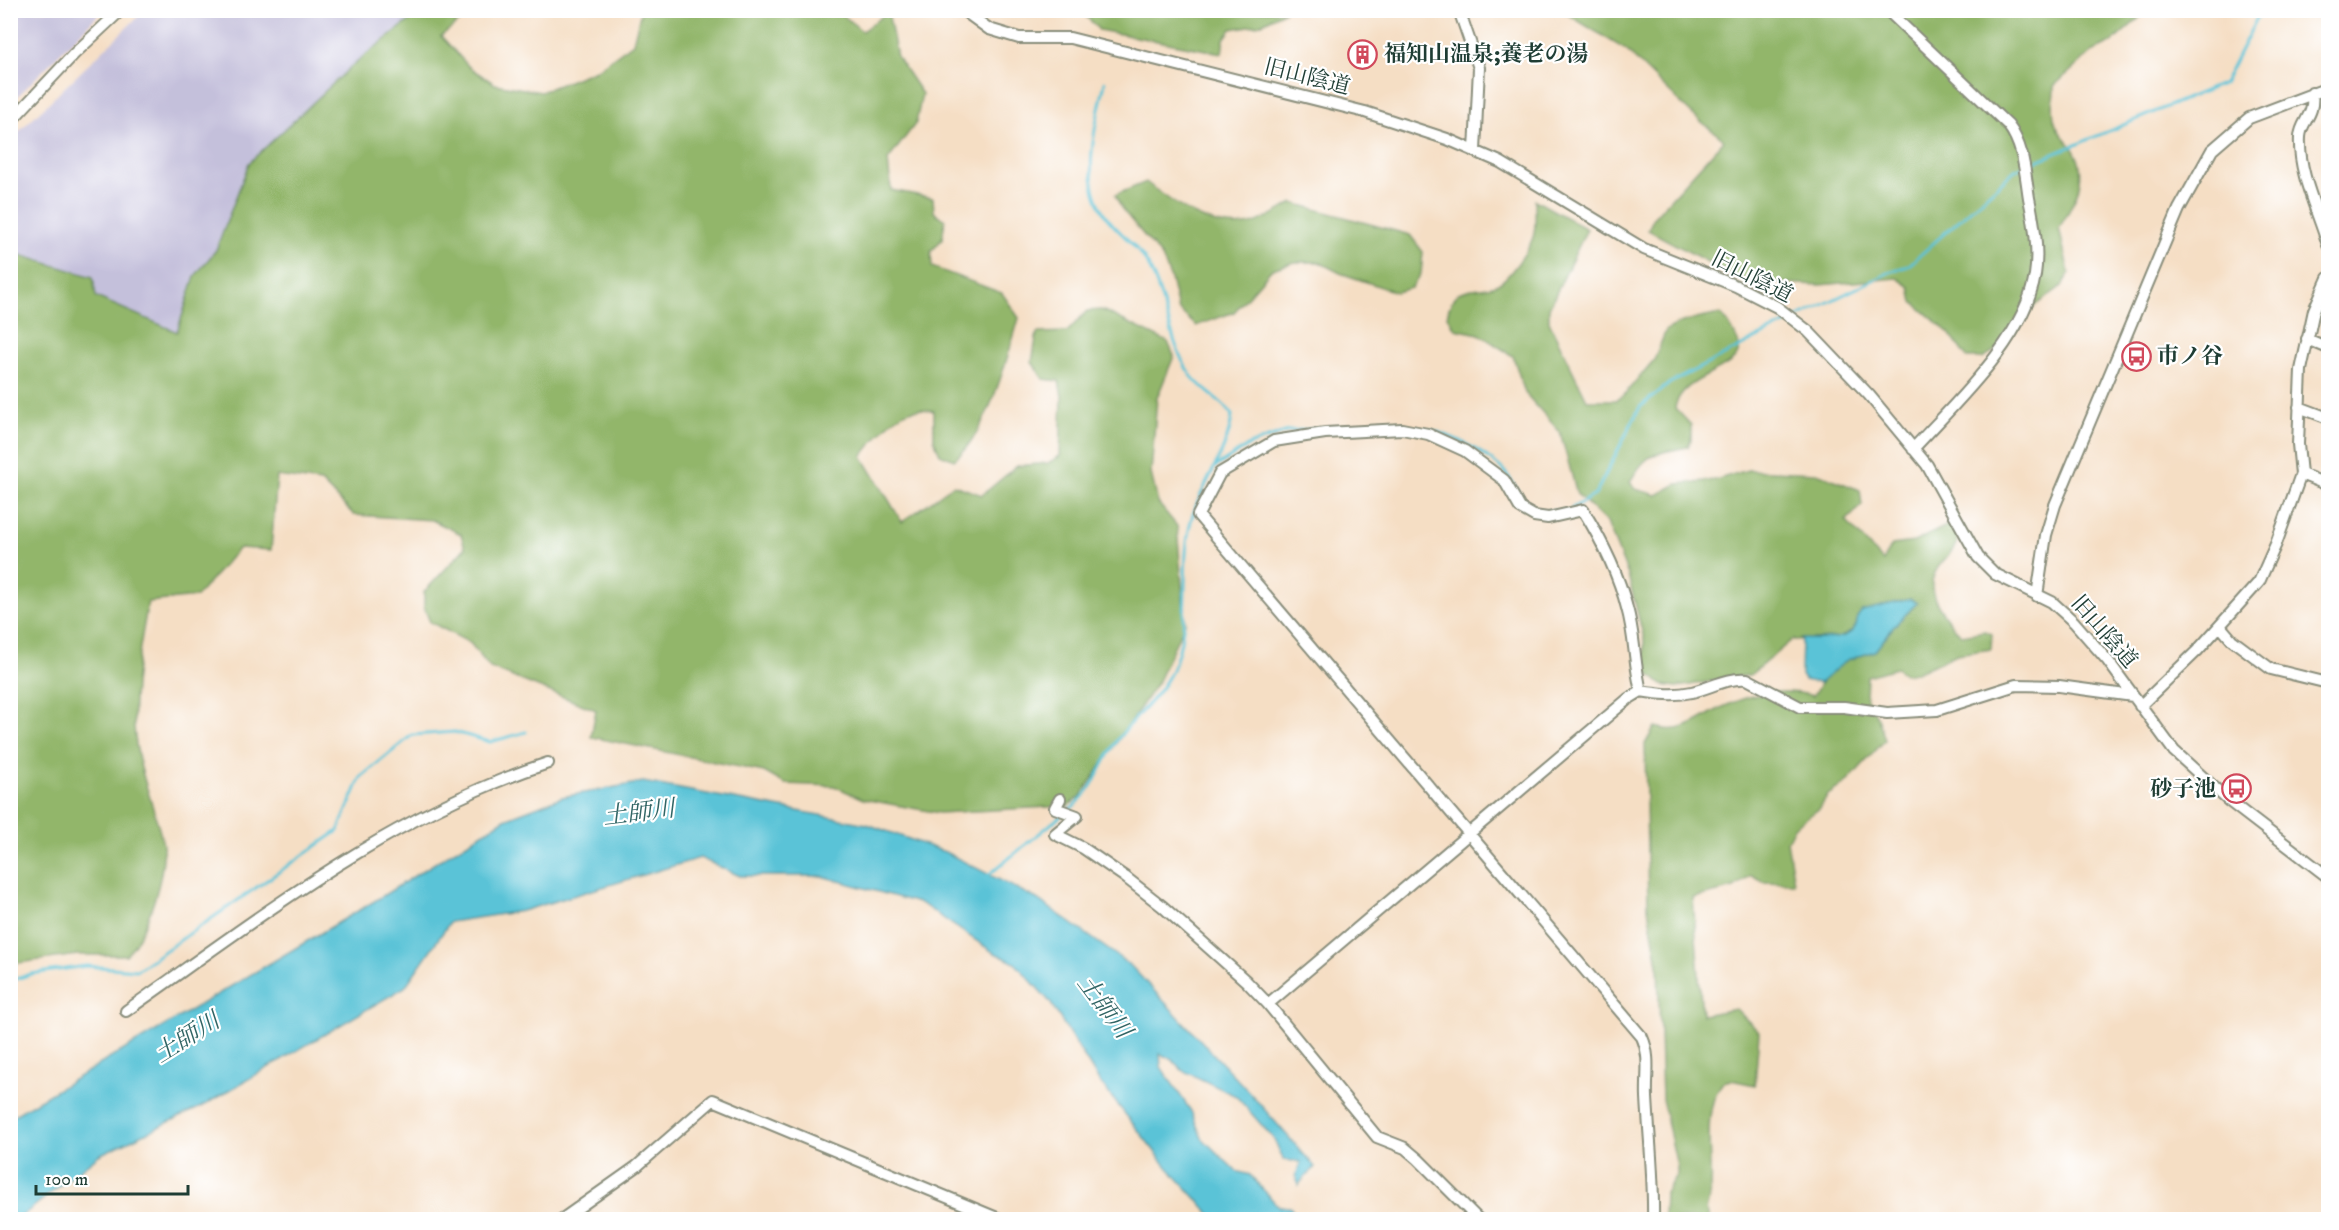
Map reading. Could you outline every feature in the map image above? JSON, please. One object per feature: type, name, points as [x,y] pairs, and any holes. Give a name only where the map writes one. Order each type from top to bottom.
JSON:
[{"type":"street","points":[[10,122],[74,54],[121,10]]},
{"type":"street","name":"旧山陰道","points":[[963,10],[989,29],[1019,38],[1070,38],[1365,112],[1447,139],[1500,162],[1644,249],[1736,286],[1777,308],[1808,331],[1869,395],[1927,465],[1978,557],[1995,574],[2052,602],[2074,622],[2108,661],[2174,751],[2229,801],[2328,877]]},
{"type":"street","points":[[1460,10],[1479,68],[1475,151]]},
{"type":"street","points":[[1887,10],[2008,125],[2016,136],[2023,158],[2036,244],[2035,276],[2014,328],[1995,359],[1913,449]]},
{"type":"street","points":[[2037,596],[2046,535],[2055,505],[2179,209],[2212,150],[2249,118],[2328,88]]},
{"type":"street","points":[[2312,93],[2314,107],[2300,135],[2301,147],[2304,170],[2328,245]]},
{"type":"street","points":[[2140,706],[2220,626],[2259,582],[2276,544],[2301,474],[2299,407],[2307,339],[2314,310],[2328,278]]},
{"type":"street","points":[[2307,339],[2328,348]]},
{"type":"street","points":[[2299,407],[2328,418]]},
{"type":"street","points":[[1641,691],[1635,668],[1628,609],[1611,560],[1583,510],[1548,518],[1534,516],[1520,508],[1504,480],[1465,451],[1428,434],[1402,429],[1325,433],[1274,441],[1220,473],[1198,515],[1642,1037],[1648,1051],[1647,1094],[1654,1186],[1653,1220]]},
{"type":"street","points":[[2301,474],[2328,485]]},
{"type":"street","points":[[2220,626],[2232,640],[2271,669],[2328,683]]},
{"type":"street","points":[[1268,1004],[1628,699],[1641,691],[1669,696],[1693,692],[1737,678],[1747,679],[1800,706],[1908,713],[1937,710],[2016,686],[2059,686],[2133,696]]},
{"type":"street","points":[[126,1011],[347,858],[435,809],[482,786],[548,763]]},
{"type":"street","points":[[1060,799],[1055,808],[1077,816],[1055,834],[1083,848],[1162,906],[1268,1004],[1377,1137],[1392,1142],[1418,1159],[1479,1220]]},
{"type":"street","points":[[561,1220],[636,1167],[713,1100],[979,1215],[1002,1220]]},
{"type":"shaded area","points":[[10,11],[102,11],[11,103]]},
{"type":"shaded area","points":[[144,11],[422,11],[356,62],[249,163],[216,250],[195,276],[177,332],[96,297],[92,277],[11,252],[11,139]]},
{"type":"green space","points":[[422,11],[473,11],[441,36],[470,68],[495,84],[541,92],[596,70],[633,43],[641,11],[838,11],[862,31],[888,12],[897,57],[922,94],[916,123],[888,160],[891,190],[933,198],[934,212],[945,220],[942,239],[931,252],[932,267],[1002,293],[1019,318],[1002,374],[986,414],[966,448],[954,460],[940,454],[934,440],[934,411],[922,409],[901,415],[892,421],[862,456],[902,522],[954,485],[982,495],[1017,466],[1048,463],[1060,456],[1062,396],[1059,381],[1043,379],[1032,362],[1037,333],[1067,332],[1087,311],[1102,310],[1168,342],[1174,356],[1157,398],[1151,473],[1158,503],[1177,526],[1185,623],[1157,683],[1080,797],[1067,806],[939,813],[863,799],[834,786],[785,784],[764,772],[591,737],[596,710],[490,668],[470,643],[430,622],[424,607],[424,592],[465,548],[461,534],[432,520],[354,515],[321,482],[277,476],[271,550],[239,548],[196,597],[148,602],[136,678],[134,725],[138,755],[162,840],[163,852],[154,900],[134,946],[126,955],[78,955],[11,964],[10,252],[93,277],[96,297],[177,332],[195,276],[216,250],[249,163],[356,62]]},
{"type":"green space","points":[[1081,11],[1285,11],[1261,24],[1231,29],[1224,39],[1222,53],[1099,30]]},
{"type":"green space","points":[[1562,11],[2147,11],[2111,43],[2092,52],[2054,86],[2054,119],[2076,154],[2081,174],[2077,193],[2059,228],[2069,273],[2062,286],[2036,305],[1995,351],[1982,358],[1967,358],[1949,333],[1913,302],[1910,287],[1897,278],[1820,285],[1743,281],[1648,230],[1654,217],[1724,140],[1692,114],[1626,50]]},
{"type":"green space","points":[[1146,182],[1182,208],[1209,221],[1223,224],[1237,226],[1251,224],[1293,203],[1410,235],[1423,252],[1421,274],[1411,288],[1396,292],[1340,273],[1319,262],[1295,262],[1272,269],[1234,312],[1196,326],[1178,309],[1171,279],[1162,257],[1122,209],[1115,195]]},
{"type":"green space","points":[[1535,200],[1587,229],[1549,308],[1549,322],[1587,400],[1616,400],[1623,396],[1654,360],[1666,330],[1682,322],[1720,314],[1728,322],[1736,337],[1739,349],[1735,358],[1690,386],[1680,395],[1675,408],[1691,425],[1691,440],[1688,447],[1660,453],[1647,459],[1630,482],[1635,489],[1657,495],[1677,484],[1715,480],[1748,470],[1817,473],[1860,490],[1862,505],[1846,521],[1883,561],[1892,545],[1914,542],[1948,525],[1955,526],[1958,537],[1955,546],[1935,572],[1932,583],[1934,596],[1949,622],[1962,635],[1985,631],[1992,634],[1991,649],[1957,654],[1916,673],[1905,673],[1896,668],[1867,676],[1866,698],[1878,718],[1885,740],[1848,781],[1828,795],[1820,808],[1794,827],[1787,841],[1794,883],[1763,882],[1752,875],[1734,888],[1693,898],[1702,1015],[1736,1009],[1759,1032],[1755,1085],[1731,1080],[1723,1082],[1715,1096],[1711,1111],[1710,1179],[1706,1210],[1710,1219],[1664,1219],[1665,1193],[1677,1174],[1677,1166],[1662,1099],[1658,964],[1648,909],[1645,744],[1655,727],[1682,728],[1723,707],[1756,695],[1790,692],[1813,696],[1823,679],[1847,660],[1875,651],[1894,626],[1917,603],[1857,624],[1853,631],[1839,638],[1792,640],[1750,675],[1677,687],[1662,685],[1644,670],[1644,639],[1628,575],[1607,523],[1577,494],[1560,432],[1525,393],[1513,356],[1479,334],[1455,329],[1447,316],[1450,305],[1459,293],[1496,285],[1507,277],[1519,262],[1534,233]]},
{"type":"water","points":[[1910,599],[1917,603],[1894,626],[1875,651],[1847,660],[1820,683],[1804,680],[1801,675],[1802,639],[1837,638],[1852,631],[1862,611]]},
{"type":"water","name":"土師川","points":[[643,782],[867,824],[945,852],[1037,899],[1130,965],[1250,1093],[1315,1167],[1298,1185],[1296,1175],[1301,1162],[1284,1160],[1273,1138],[1236,1096],[1182,1070],[1171,1059],[1160,1054],[1161,1067],[1191,1111],[1202,1138],[1236,1171],[1250,1175],[1279,1207],[1290,1207],[1298,1219],[1215,1219],[1168,1168],[1099,1081],[1050,1002],[1015,963],[993,952],[922,904],[821,876],[740,876],[700,858],[522,911],[450,922],[405,987],[201,1107],[99,1155],[18,1219],[11,1219],[11,1117],[373,902],[505,819],[562,797]]},
{"type":"waterway","points":[[1796,318],[1892,271],[1908,266],[2015,170],[2224,83],[2261,10]]},
{"type":"waterway","points":[[1070,809],[1085,794],[1116,742],[1160,690],[1172,670],[1182,635],[1190,525],[1200,497],[1225,444],[1232,415],[1190,374],[1177,349],[1149,267],[1108,219],[1099,204],[1091,170],[1094,134],[1105,82]]},
{"type":"waterway","points":[[1572,508],[1595,495],[1640,407],[1670,383],[1790,321]]},
{"type":"waterway","points":[[1214,468],[1249,445],[1288,431],[1403,424]]},
{"type":"waterway","points":[[1430,430],[1458,440],[1493,461],[1507,475],[1526,504],[1542,511],[1554,511]]},
{"type":"waterway","points":[[10,981],[31,974],[86,966],[137,970],[338,831],[361,777],[412,735],[455,732],[490,742],[526,732]]},
{"type":"waterway","points":[[986,877],[1062,815]]},
{"type":"place","name":"福知山温泉;養老の湯","points":[[1363,54]]},
{"type":"place","name":"市ノ谷","points":[[2136,356]]},
{"type":"place","name":"砂子池","points":[[2237,789]]}]
